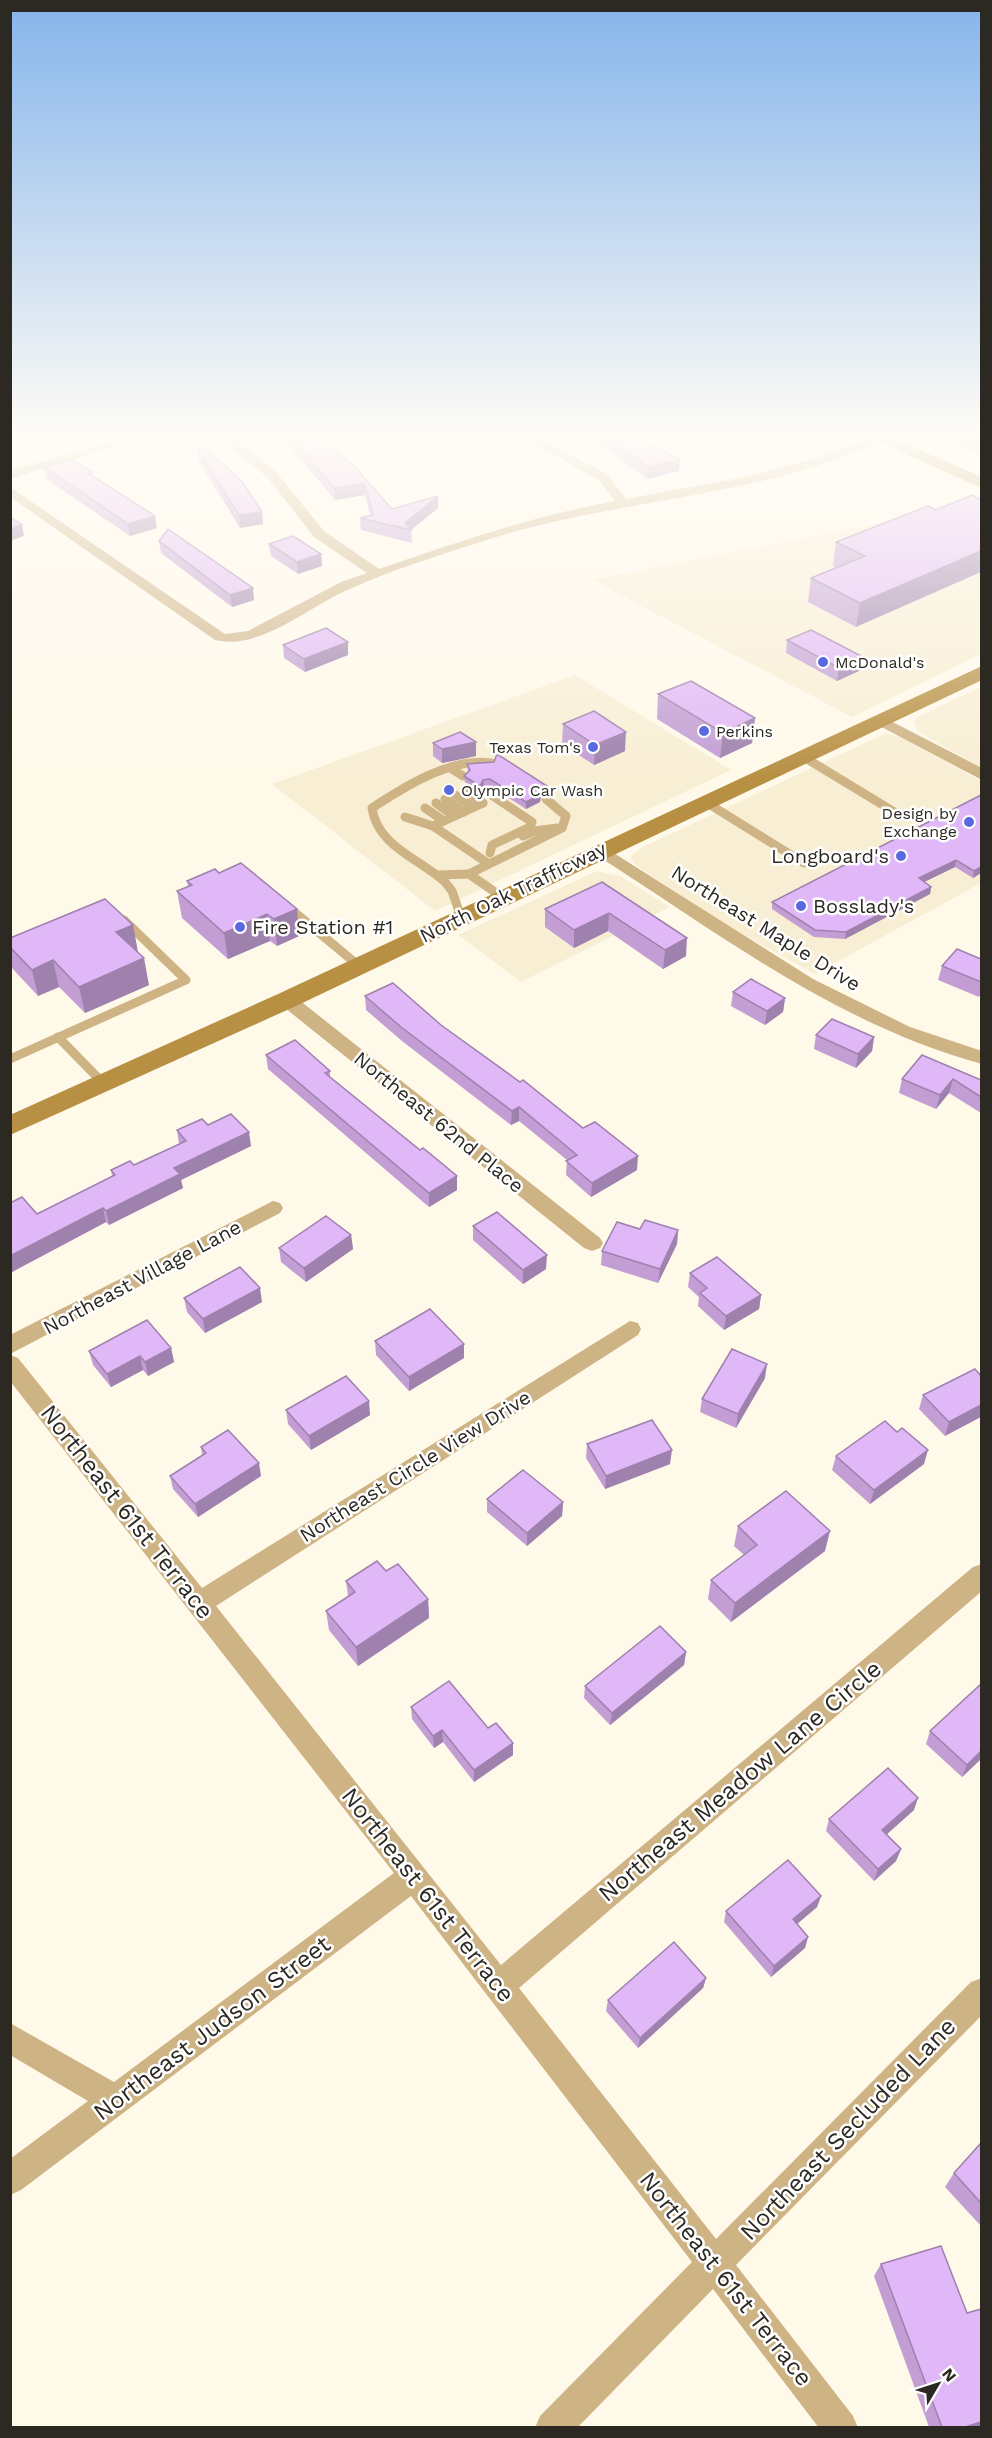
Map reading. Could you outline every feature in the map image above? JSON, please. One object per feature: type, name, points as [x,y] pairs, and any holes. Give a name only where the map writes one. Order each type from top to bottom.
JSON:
[{"type":"main road","name":"North Oak Trafficway","points":[[10,1126],[287,1000],[981,672]]},
{"type":"street","points":[[95,550],[220,637],[242,638],[318,598],[376,573],[446,550]]},
{"type":"street","points":[[342,550],[376,573]]},
{"type":"street","points":[[879,720],[981,775]]},
{"type":"street","name":"Northeast Maple Drive","points":[[601,850],[834,998],[903,1030],[981,1058]]},
{"type":"street","name":"Northeast 62nd Place","points":[[287,1000],[592,1243]]},
{"type":"street","name":"Northeast Village Lane","points":[[10,1346],[273,1208]]},
{"type":"street","name":"Northeast Circle View Drive","points":[[199,1603],[630,1329]]},
{"type":"street","name":"Northeast 61st Terrace","points":[[10,1364],[414,1875],[841,2427]]},
{"type":"street","name":"Northeast Meadow Lane Circle","points":[[499,1986],[981,1575]]},
{"type":"street","name":"Northeast Judson Street","points":[[10,2180],[414,1875]]},
{"type":"street","name":"Northeast Secluded Lane","points":[[552,2427],[715,2265],[981,1993]]},
{"type":"street","points":[[10,2038],[116,2100]]},
{"type":"lane","points":[[802,756],[901,816]]},
{"type":"lane","points":[[461,917],[452,891],[439,875],[380,832],[372,814],[372,808],[386,799],[404,794],[452,769],[477,760],[491,763]]},
{"type":"lane","points":[[452,769],[463,776]]},
{"type":"lane","points":[[433,826],[483,802],[464,790]]},
{"type":"lane","points":[[487,792],[532,822],[530,827],[492,845],[489,864]]},
{"type":"lane","points":[[455,795],[473,807]]},
{"type":"lane","points":[[386,799],[396,806]]},
{"type":"lane","points":[[445,799],[464,812]]},
{"type":"lane","points":[[439,875],[469,874],[562,827],[566,816],[564,812],[546,799]]},
{"type":"lane","points":[[704,801],[804,863]]},
{"type":"lane","points":[[436,803],[454,816]]},
{"type":"lane","points":[[425,808],[444,821]]},
{"type":"lane","points":[[410,815],[433,826],[489,864]]},
{"type":"lane","points":[[490,853],[535,831],[562,827]]},
{"type":"lane","points":[[469,874],[502,897]]},
{"type":"lane","points":[[279,899],[359,966]]},
{"type":"lane","points":[[10,1059],[186,980],[121,918],[111,916]]},
{"type":"lane","points":[[58,1037],[104,1084]]},
{"type":"shaded area","points":[[745,550],[980,550],[981,654],[852,717],[592,580]]},
{"type":"shaded area","points":[[575,675],[731,770],[435,911],[272,784]]},
{"type":"shaded area","points":[[981,687],[981,767],[927,737],[917,730],[914,721],[917,717]]},
{"type":"shaded area","points":[[886,733],[903,738],[981,781],[981,883],[815,974],[727,926],[637,866],[631,859],[632,855],[643,847]]},
{"type":"shaded area","points":[[597,871],[620,876],[670,907],[521,982],[458,935]]},
{"type":"building","points":[[171,550],[198,550],[253,588],[230,595]]},
{"type":"building","points":[[278,550],[314,550],[321,554],[297,562]]},
{"type":"building","points":[[852,550],[981,550],[860,603],[811,578],[865,556]]},
{"type":"building","points":[[326,628],[348,642],[304,659],[283,645]]},
{"type":"building","points":[[811,630],[863,657],[839,668],[787,640]]},
{"type":"building","points":[[691,681],[755,718],[723,733],[658,694]]},
{"type":"building","points":[[594,711],[626,732],[595,745],[563,724]]},
{"type":"building","points":[[460,732],[476,742],[442,749],[433,743]]},
{"type":"building","points":[[497,754],[547,786],[541,788],[540,795],[526,802],[490,779],[483,780],[480,786],[464,776],[470,770],[467,764],[494,762]]},
{"type":"building","points":[[981,795],[981,867],[974,871],[956,860],[919,878],[931,887],[846,932],[815,930],[772,902]]},
{"type":"building","points":[[241,863],[297,909],[274,919],[267,914],[224,933],[177,891],[192,885],[187,881],[215,869],[219,873]]},
{"type":"building","points":[[602,882],[687,938],[665,950],[609,913],[574,930],[545,909]]},
{"type":"building","points":[[105,899],[133,925],[116,932],[144,958],[79,987],[53,960],[32,970],[10,947],[10,938]]},
{"type":"building","points":[[957,949],[981,959],[981,982],[942,966]]},
{"type":"building","points":[[751,979],[785,998],[767,1011],[733,992]]},
{"type":"building","points":[[393,983],[441,1025],[520,1082],[523,1080],[583,1128],[595,1122],[638,1156],[592,1183],[566,1161],[577,1155],[519,1107],[512,1111],[401,1027],[365,996]]},
{"type":"building","points":[[832,1019],[874,1037],[858,1054],[816,1035]]},
{"type":"building","points":[[295,1040],[330,1071],[325,1073],[420,1150],[423,1148],[457,1176],[429,1193],[266,1055]]},
{"type":"building","points":[[922,1055],[981,1080],[981,1097],[953,1079],[940,1095],[902,1079]]},
{"type":"building","points":[[231,1114],[249,1132],[174,1168],[180,1174],[106,1211],[103,1208],[10,1256],[10,1203],[22,1197],[37,1214],[115,1175],[111,1170],[130,1161],[134,1165],[186,1141],[177,1130],[202,1119],[208,1125]]},
{"type":"building","points":[[497,1212],[547,1255],[523,1270],[473,1226]]},
{"type":"building","points":[[326,1216],[351,1235],[304,1268],[279,1248]]},
{"type":"building","points":[[645,1220],[678,1230],[660,1269],[602,1251],[617,1222],[640,1229]]},
{"type":"building","points":[[717,1257],[761,1295],[726,1316],[700,1293],[707,1288],[690,1273]]},
{"type":"building","points":[[240,1267],[260,1288],[203,1319],[184,1298]]},
{"type":"building","points":[[430,1309],[464,1344],[409,1377],[375,1341]]},
{"type":"building","points":[[147,1320],[171,1348],[145,1362],[140,1356],[107,1374],[89,1351]]},
{"type":"building","points":[[732,1349],[767,1364],[738,1414],[702,1399]]},
{"type":"building","points":[[975,1369],[981,1376],[981,1405],[949,1422],[923,1395]]},
{"type":"building","points":[[346,1376],[369,1401],[309,1436],[286,1410]]},
{"type":"building","points":[[652,1420],[672,1450],[606,1476],[587,1444]]},
{"type":"building","points":[[885,1421],[897,1432],[902,1428],[928,1450],[874,1490],[836,1456]]},
{"type":"building","points":[[228,1430],[259,1463],[195,1504],[170,1476],[206,1453],[201,1447]]},
{"type":"building","points":[[523,1470],[563,1502],[527,1533],[487,1499]]},
{"type":"building","points":[[786,1491],[830,1531],[735,1603],[711,1580],[757,1545],[738,1526]]},
{"type":"building","points":[[377,1561],[386,1571],[398,1564],[428,1599],[356,1647],[326,1611],[355,1592],[346,1581]]},
{"type":"building","points":[[660,1626],[686,1652],[612,1713],[585,1686]]},
{"type":"building","points":[[449,1681],[488,1728],[496,1723],[513,1743],[474,1770],[442,1730],[433,1736],[411,1707]]},
{"type":"building","points":[[981,1684],[981,1751],[967,1765],[930,1731]]},
{"type":"building","points":[[888,1768],[918,1798],[882,1830],[901,1849],[878,1869],[829,1819]]},
{"type":"building","points":[[788,1860],[821,1896],[793,1919],[808,1937],[774,1966],[726,1911]]},
{"type":"building","points":[[674,1942],[706,1978],[640,2038],[608,2000]]},
{"type":"building","points":[[981,2143],[981,2203],[954,2173]]},
{"type":"building","points":[[941,2246],[967,2313],[981,2309],[981,2422],[965,2427],[942,2427],[881,2264]]},
{"type":"place","name":"McDonald's","points":[[823,662]]},
{"type":"place","name":"Perkins","points":[[704,731]]},
{"type":"place","name":"Texas Tom's","points":[[593,747]]},
{"type":"place","name":"Olympic Car Wash","points":[[449,790]]},
{"type":"place","name":"Design by Exchange","points":[[969,822]]},
{"type":"place","name":"Longboard's","points":[[901,856]]},
{"type":"place","name":"Bosslady's","points":[[801,906]]},
{"type":"place","name":"Fire Station #1","points":[[240,927]]}]
